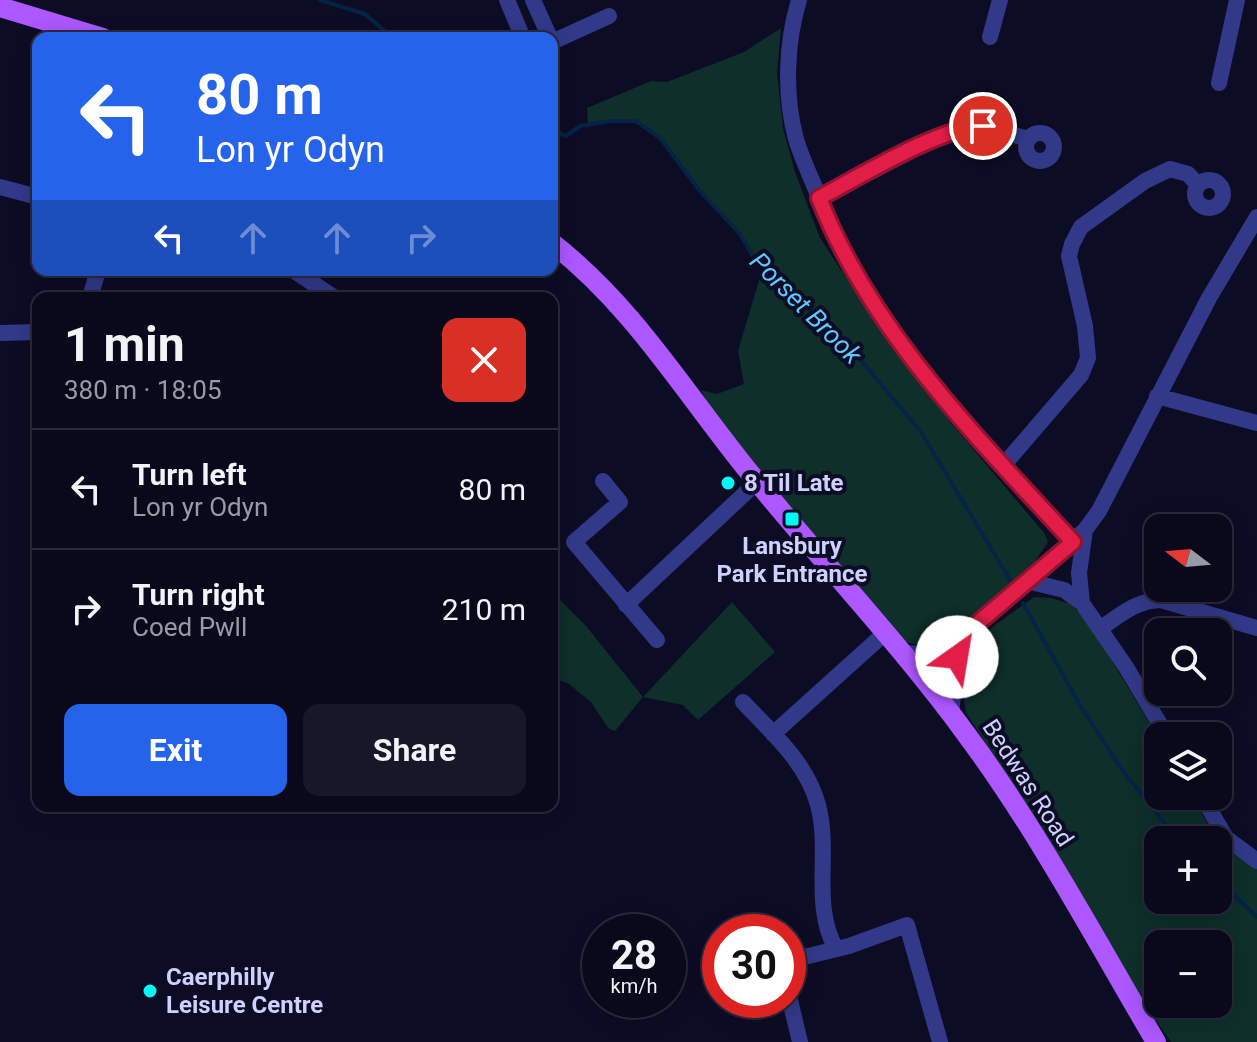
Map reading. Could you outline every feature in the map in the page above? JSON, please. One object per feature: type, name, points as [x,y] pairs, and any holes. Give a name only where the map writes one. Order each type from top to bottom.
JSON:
[{"type":"main road","points":[[0,7],[83,32]]},
{"type":"main road","name":"Bedwas Road","points":[[558,248],[597,282],[649,338],[757,482],[951,715],[1033,835],[1156,1042]]},
{"type":"street","points":[[507,0],[520,32]]},
{"type":"street","points":[[533,0],[547,32]]},
{"type":"street","points":[[799,0],[789,47],[789,102],[797,143],[855,275],[898,339],[979,442],[1002,467],[1079,536],[1082,603]]},
{"type":"street","points":[[990,37],[1000,0]]},
{"type":"street","points":[[1219,83],[1237,0]]},
{"type":"street","points":[[558,37],[609,16]]},
{"type":"street","points":[[819,198],[967,126],[983,126],[1028,139]]},
{"type":"street","points":[[1002,467],[1081,375],[1088,358],[1085,326],[1069,256],[1081,227],[1145,181],[1170,169],[1188,174],[1198,185]]},
{"type":"street","points":[[0,187],[32,195]]},
{"type":"street","points":[[902,653],[933,654],[942,651],[1079,536],[1099,511],[1209,298],[1257,217]]},
{"type":"street","points":[[302,276],[326,292]]},
{"type":"street","points":[[0,333],[32,332]]},
{"type":"street","points":[[1157,396],[1257,423]]},
{"type":"street","points":[[603,481],[620,502],[574,542],[657,640]]},
{"type":"street","points":[[626,605],[757,482]]},
{"type":"street","points":[[1027,581],[1064,590],[1082,603],[1101,628],[1158,722]]},
{"type":"street","points":[[1101,628],[1134,606],[1151,600],[1161,600],[1257,628]]},
{"type":"street","points":[[773,734],[885,633]]},
{"type":"street","points":[[951,715],[958,640]]},
{"type":"street","points":[[743,702],[798,763],[811,784],[819,806],[822,835],[822,899],[836,949]]},
{"type":"street","points":[[1210,810],[1226,838],[1257,860]]},
{"type":"street","points":[[806,956],[907,925],[940,1042]]},
{"type":"street","points":[[794,1018],[800,1042]]},
{"type":"green space","points":[[781,28],[777,73],[783,128],[795,172],[820,238],[874,320],[951,423],[1045,534],[1048,542],[1035,561],[949,637],[930,644],[912,644],[899,639],[764,478],[711,410],[701,390],[717,394],[744,384],[738,351],[763,267],[755,260],[740,234],[699,190],[660,138],[636,121],[588,125],[587,108],[651,81],[667,82],[744,52]]},
{"type":"green space","points":[[1034,597],[1071,604],[1091,626],[1149,722],[1144,722],[1144,810],[1200,810],[1210,826],[1144,826],[1144,914],[1232,914],[1232,852],[1257,868],[1257,1042],[1171,1042],[1154,1018],[1232,1018],[1232,930],[1144,930],[1144,1003],[966,712],[960,676],[972,642]]},
{"type":"green space","points":[[558,598],[586,626],[643,697],[615,731],[608,728],[591,702],[559,680]]},
{"type":"green space","points":[[732,602],[775,652],[698,720],[683,705],[643,697]]},
{"type":"waterway","name":"Porset Brook","points":[[320,0],[365,14],[386,32]]},
{"type":"waterway","name":"Porset Brook","points":[[558,133],[566,136],[580,126],[609,121],[636,121],[660,138],[699,190],[740,234],[755,260],[849,346],[921,432],[1010,580]]},
{"type":"waterway","name":"Porset Brook","points":[[1023,603],[1081,707],[1122,770],[1167,826]]},
{"type":"waterway","name":"Porset Brook","points":[[1232,893],[1257,917]]},
{"type":"place","name":"8 Til Late","points":[[728,483]]},
{"type":"place","name":"Lansbury Park Entrance","points":[[792,519]]},
{"type":"place","name":"Caerphilly Leisure Centre","points":[[150,991]]},
{"type":"route","points":[[957,657],[958,640],[1073,542],[979,442],[898,339],[855,275],[819,198],[945,134],[967,126],[983,126]]}]
